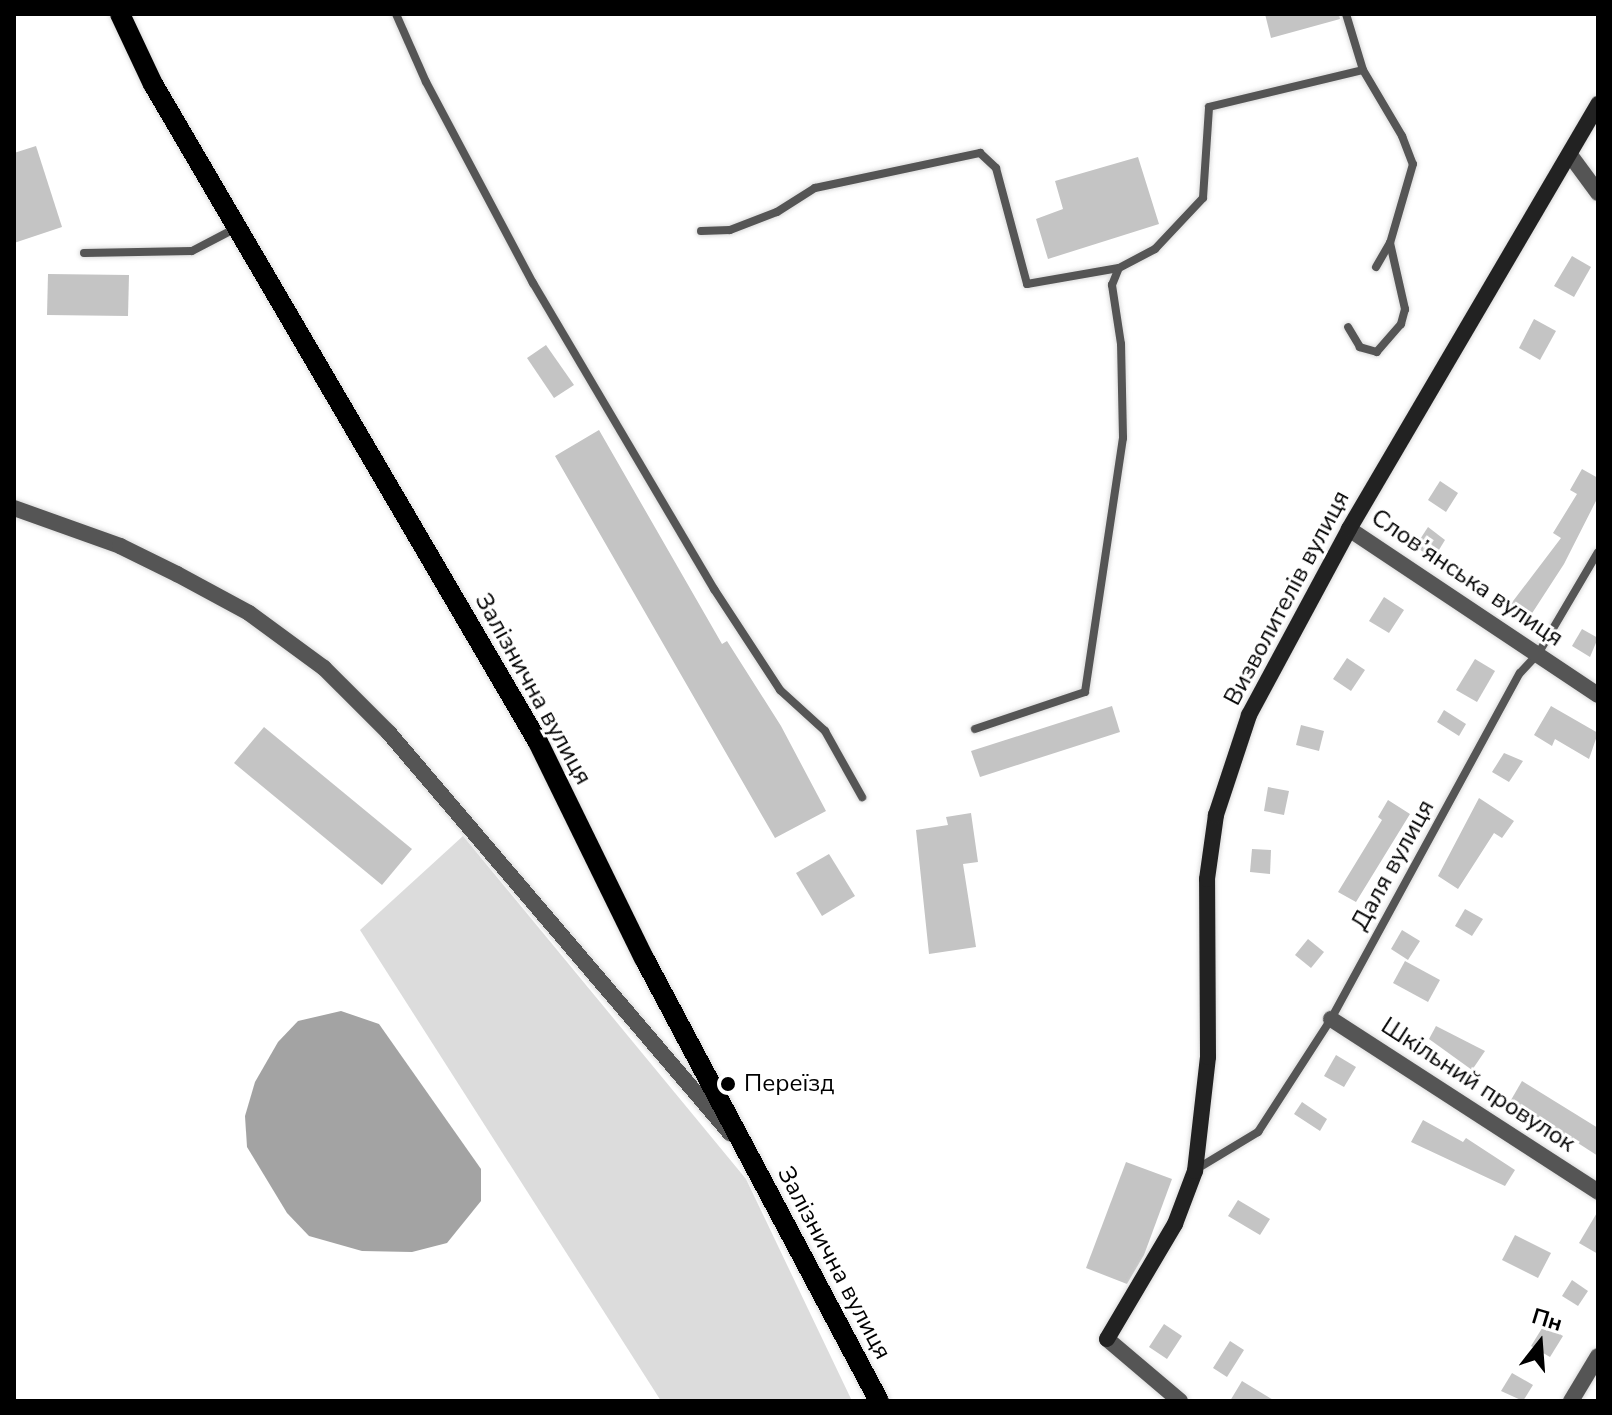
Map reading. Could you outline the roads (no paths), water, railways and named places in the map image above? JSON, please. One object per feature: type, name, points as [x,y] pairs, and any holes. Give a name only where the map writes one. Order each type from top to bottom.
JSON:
[{"type":"main road","name":"Залізнична вулиця","points":[[120,14],[153,84],[538,742],[742,1146],[879,1401]]},
{"type":"street","name":"Визволителів вулиця","points":[[1180,1401],[1107,1339],[1175,1224],[1195,1171],[1208,1057],[1207,879],[1216,815],[1249,715],[1349,529],[1598,104]]},
{"type":"street","points":[[1570,155],[1598,193]]},
{"type":"street","points":[[14,508],[120,546],[177,574],[249,613],[324,668],[389,733],[742,1146]]},
{"type":"street","name":"Слов’янська вулиця","points":[[1349,529],[1598,695]]},
{"type":"street","name":"Шкільний провулок","points":[[1331,1019],[1598,1192]]},
{"type":"street","points":[[1571,1401],[1598,1356]]},
{"type":"lane","points":[[396,14],[426,82],[533,283],[714,589],[780,690],[825,731],[862,797]]},
{"type":"lane","points":[[1346,14],[1363,70],[1402,136],[1413,164],[1390,243],[1376,267]]},
{"type":"lane","points":[[701,231],[742,226],[777,212],[815,188],[980,153],[996,168],[1027,284],[1119,268],[1155,249],[1203,198],[1209,107],[1363,70]]},
{"type":"lane","points":[[84,253],[192,251],[237,228]]},
{"type":"lane","points":[[1348,327],[1360,347],[1377,352],[1401,324],[1405,309],[1390,243]]},
{"type":"lane","points":[[975,729],[1085,692],[1123,438],[1121,344],[1112,285],[1119,268]]},
{"type":"lane","name":"Даля вулиця","points":[[1195,1171],[1258,1132],[1331,1019],[1520,673],[1538,654],[1598,552]]},
{"type":"place","name":"Переїзд","points":[[728,1084]]}]
